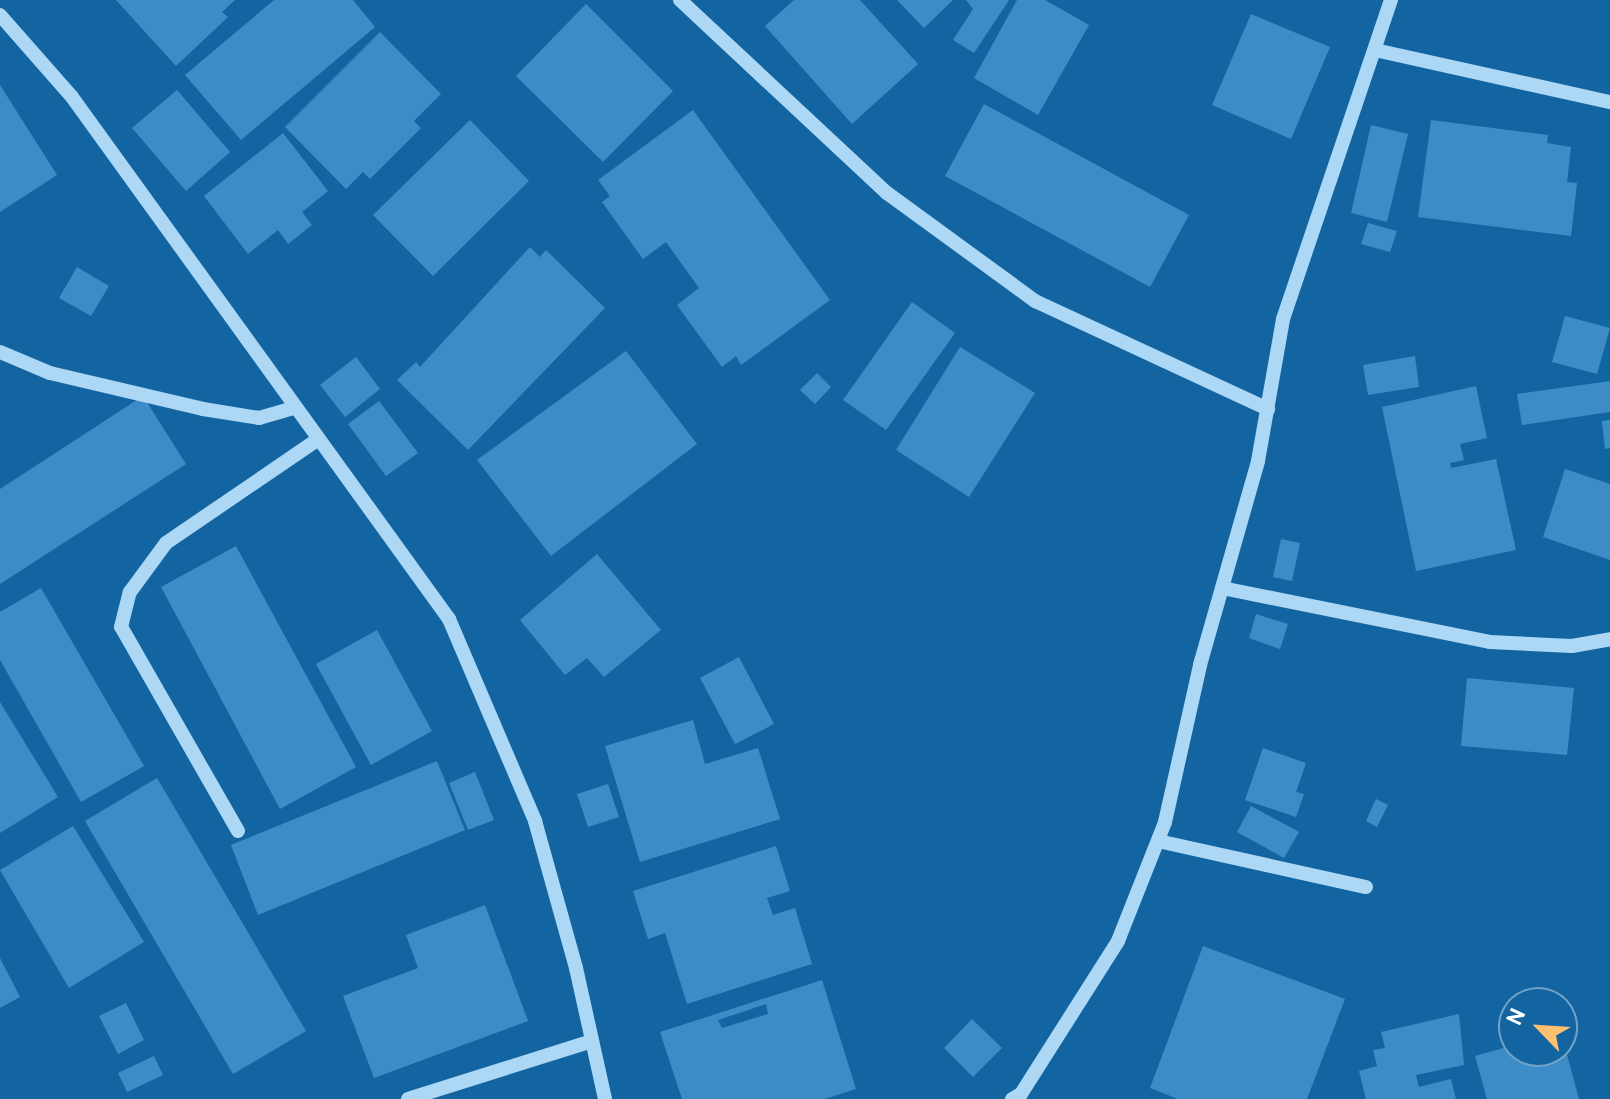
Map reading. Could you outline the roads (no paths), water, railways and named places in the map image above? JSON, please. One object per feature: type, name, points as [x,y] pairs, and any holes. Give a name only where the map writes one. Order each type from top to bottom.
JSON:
[{"type":"street","points":[[680,0],[887,193],[1035,301],[1268,409]]},
{"type":"street","points":[[1012,1099],[1021,1094],[1118,941],[1158,841],[1268,409],[1283,319],[1391,0]]},
{"type":"street","points":[[0,15],[72,97],[293,408],[449,619],[535,821],[605,1099]]},
{"type":"street","points":[[1375,50],[1610,102]]},
{"type":"street","points":[[0,352],[50,373],[203,409],[259,418],[293,408]]},
{"type":"street","points":[[238,831],[121,627],[130,592],[166,543],[317,440]]},
{"type":"street","points":[[1222,588],[1490,642],[1572,646],[1610,639]]},
{"type":"street","points":[[1158,841],[1366,887]]},
{"type":"street","points":[[408,1099],[592,1041]]}]
